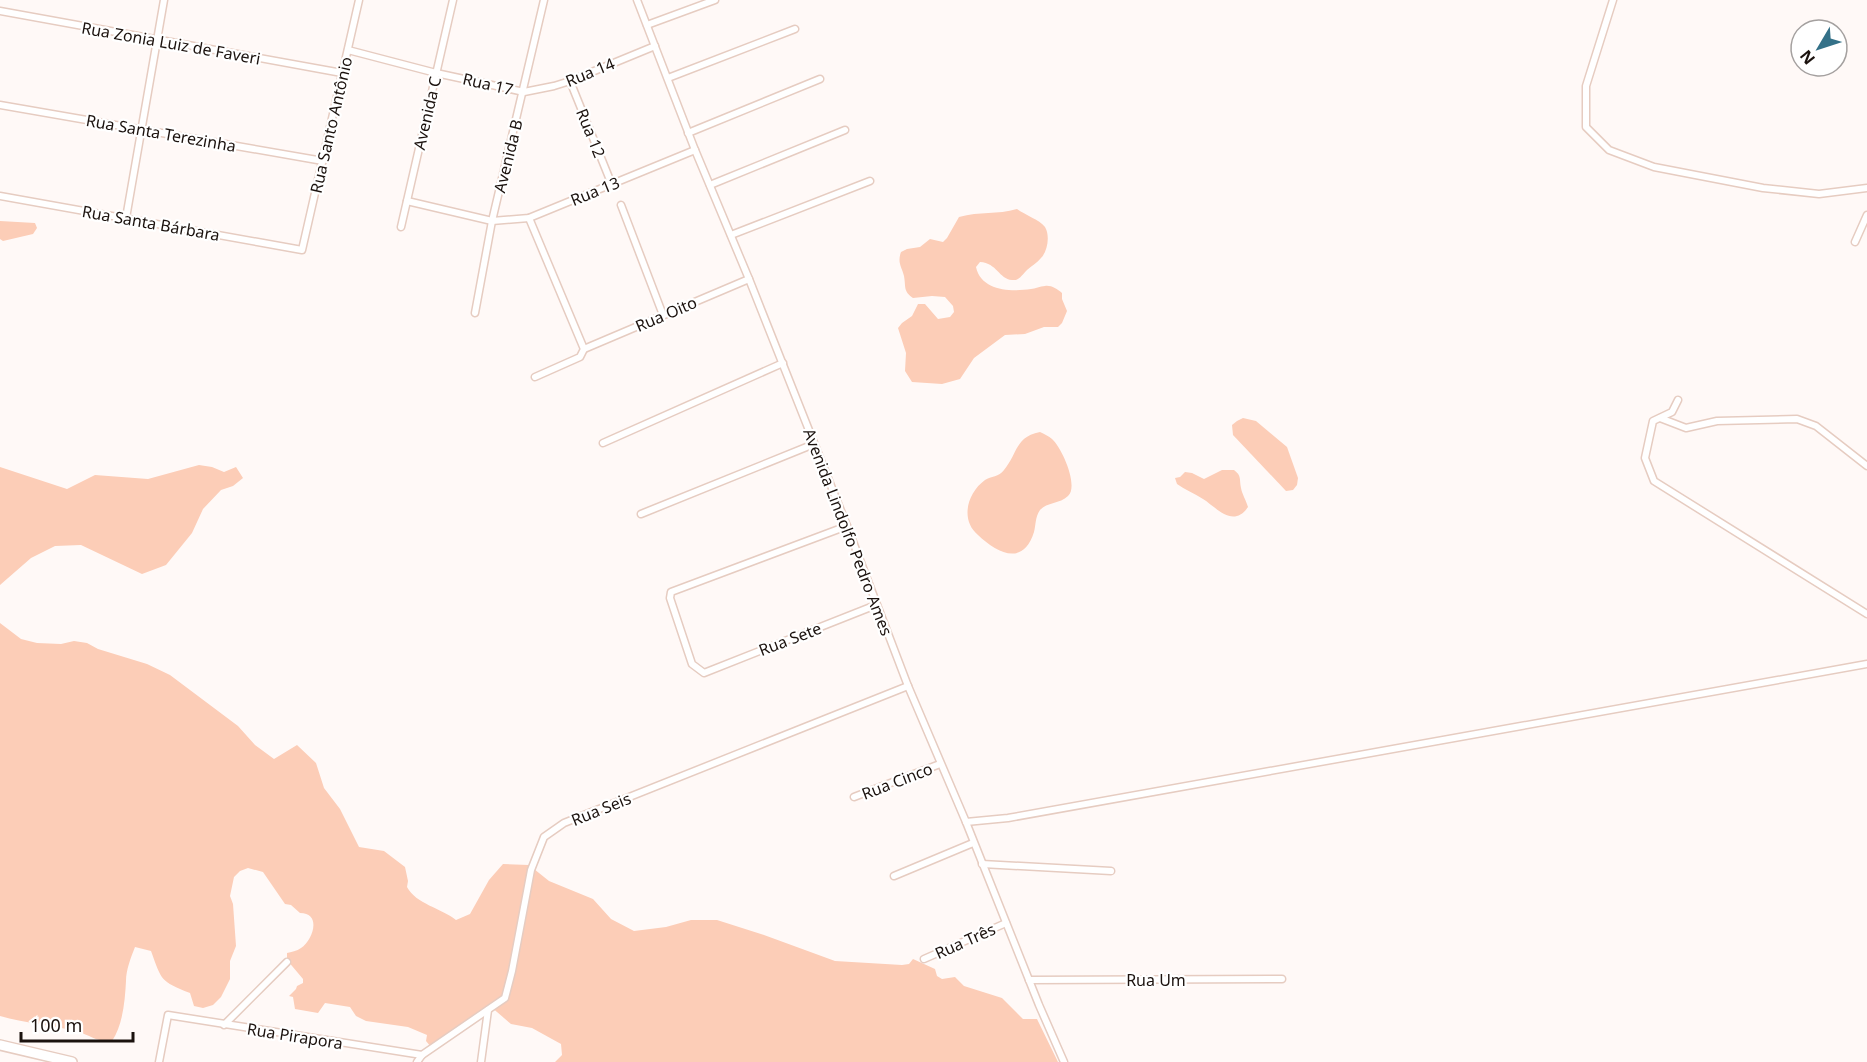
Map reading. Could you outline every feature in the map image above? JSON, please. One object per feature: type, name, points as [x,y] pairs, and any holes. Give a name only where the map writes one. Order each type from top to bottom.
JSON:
[{"type":"street","points":[[126,218],[164,0]]},
{"type":"street","name":"Rua Santo Antônio","points":[[302,250],[360,0]]},
{"type":"street","name":"Avenida C","points":[[401,227],[453,0]]},
{"type":"street","name":"Avenida B","points":[[492,221],[544,0]]},
{"type":"street","name":"Avenida Lindolfo Pedro Ames","points":[[637,0],[688,133],[848,526],[908,686],[1064,1062]]},
{"type":"street","points":[[647,25],[715,0]]},
{"type":"street","points":[[1613,0],[1586,86],[1586,127],[1609,150],[1654,167],[1763,188],[1819,194],[1867,188]]},
{"type":"street","name":"Rua Zonia Luiz de Faveri","points":[[0,12],[342,73]]},
{"type":"street","points":[[668,78],[795,28]]},
{"type":"street","name":"Rua 14","points":[[524,92],[570,81],[655,46]]},
{"type":"street","name":"Rua 17","points":[[348,50],[436,73],[524,92]]},
{"type":"street","points":[[688,133],[820,79]]},
{"type":"street","name":"Rua 12","points":[[570,81],[612,185]]},
{"type":"street","name":"Rua Santa Terezinha","points":[[0,105],[323,161]]},
{"type":"street","points":[[710,185],[845,130]]},
{"type":"street","name":"Rua 13","points":[[407,201],[492,221],[529,218],[695,150]]},
{"type":"street","points":[[731,235],[870,181]]},
{"type":"street","name":"Rua Santa Bárbara","points":[[0,196],[302,250]]},
{"type":"street","points":[[621,205],[663,315]]},
{"type":"street","points":[[1855,242],[1867,215]]},
{"type":"street","points":[[529,218],[584,349]]},
{"type":"street","points":[[474,313],[492,221]]},
{"type":"street","name":"Rua Oito","points":[[535,377],[580,357],[584,349],[749,279]]},
{"type":"street","points":[[603,443],[783,363]]},
{"type":"street","points":[[1678,400],[1672,412],[1653,421],[1645,458],[1654,481],[1867,614]]},
{"type":"street","points":[[1660,418],[1686,429],[1717,420],[1797,419],[1816,426],[1867,466]]},
{"type":"street","points":[[641,514],[814,444]]},
{"type":"street","name":"Rua Sete","points":[[848,526],[671,592],[670,598],[693,664],[704,673],[876,605]]},
{"type":"street","points":[[966,822],[1008,818],[1867,664]]},
{"type":"street","name":"Rua Seis","points":[[422,1055],[505,998],[531,870],[544,837],[564,824],[908,686]]},
{"type":"street","name":"Rua Cinco","points":[[854,797],[940,764]]},
{"type":"street","points":[[894,876],[973,843]]},
{"type":"street","points":[[982,864],[1111,871]]},
{"type":"street","name":"Rua Três","points":[[924,959],[1006,923]]},
{"type":"street","points":[[224,1025],[287,962]]},
{"type":"street","name":"Rua Um","points":[[1029,980],[1282,979]]},
{"type":"street","points":[[481,1062],[488,1010]]},
{"type":"street","name":"Rua Pirapora","points":[[159,1062],[168,1015],[422,1055]]},
{"type":"street","points":[[0,1045],[72,1062]]},
{"type":"street","points":[[417,1062],[422,1055]]},
{"type":"shaded area","points":[[1017,209],[1040,222],[1047,230],[1047,247],[1043,255],[1017,280],[1008,279],[990,265],[980,262],[976,267],[979,275],[990,285],[1006,290],[1033,289],[1041,286],[1056,289],[1062,293],[1067,311],[1062,323],[1058,327],[1044,327],[1025,334],[1005,335],[974,358],[960,379],[942,384],[912,382],[905,371],[906,353],[898,328],[912,316],[918,304],[925,304],[938,319],[950,317],[954,312],[953,306],[945,297],[913,298],[908,293],[900,262],[901,252],[920,247],[930,239],[943,242],[959,217]]},
{"type":"shaded area","points":[[0,221],[35,223],[37,228],[33,234],[3,241],[0,239]]},
{"type":"shaded area","points":[[1243,418],[1256,421],[1287,447],[1298,478],[1293,490],[1286,491],[1233,435],[1232,425]]},
{"type":"shaded area","points":[[1040,432],[1052,439],[1060,450],[1068,467],[1072,484],[1071,491],[1065,499],[1040,510],[1034,532],[1023,550],[1016,553],[1001,551],[972,529],[968,514],[970,499],[979,485],[1002,472],[1021,442],[1032,434]]},
{"type":"shaded area","points":[[199,465],[224,472],[236,467],[243,478],[233,486],[221,490],[203,509],[192,533],[166,565],[142,574],[81,545],[55,546],[31,558],[0,585],[0,467],[67,489],[95,475],[148,479]]},
{"type":"shaded area","points":[[1222,470],[1234,470],[1239,476],[1248,507],[1236,516],[1219,511],[1177,484],[1175,478],[1185,472],[1204,479]]},
{"type":"shaded area","points":[[0,623],[21,639],[37,643],[61,644],[74,641],[87,643],[98,649],[147,664],[170,675],[238,726],[255,745],[274,759],[297,745],[316,763],[324,788],[340,809],[359,847],[384,851],[405,867],[407,887],[416,898],[456,920],[470,914],[489,880],[503,864],[529,865],[549,881],[593,899],[611,919],[634,931],[666,927],[691,920],[717,920],[835,961],[902,965],[909,964],[913,959],[935,969],[937,976],[942,979],[955,977],[964,986],[1002,998],[1023,1019],[1037,1019],[1058,1062],[555,1062],[562,1055],[561,1044],[532,1028],[511,1024],[490,1006],[431,1047],[426,1041],[427,1035],[408,1027],[366,1021],[356,1016],[350,1007],[325,1003],[318,1013],[295,1009],[293,997],[289,996],[297,986],[303,983],[303,979],[287,960],[287,953],[298,950],[305,944],[312,933],[313,922],[307,914],[300,913],[291,905],[285,904],[263,872],[248,868],[240,871],[234,877],[230,896],[233,904],[236,946],[230,961],[230,979],[221,997],[213,1005],[203,1008],[194,1006],[190,993],[163,979],[151,951],[135,947],[127,972],[121,1020],[112,1041],[97,1039],[76,1031],[0,1016]]}]
